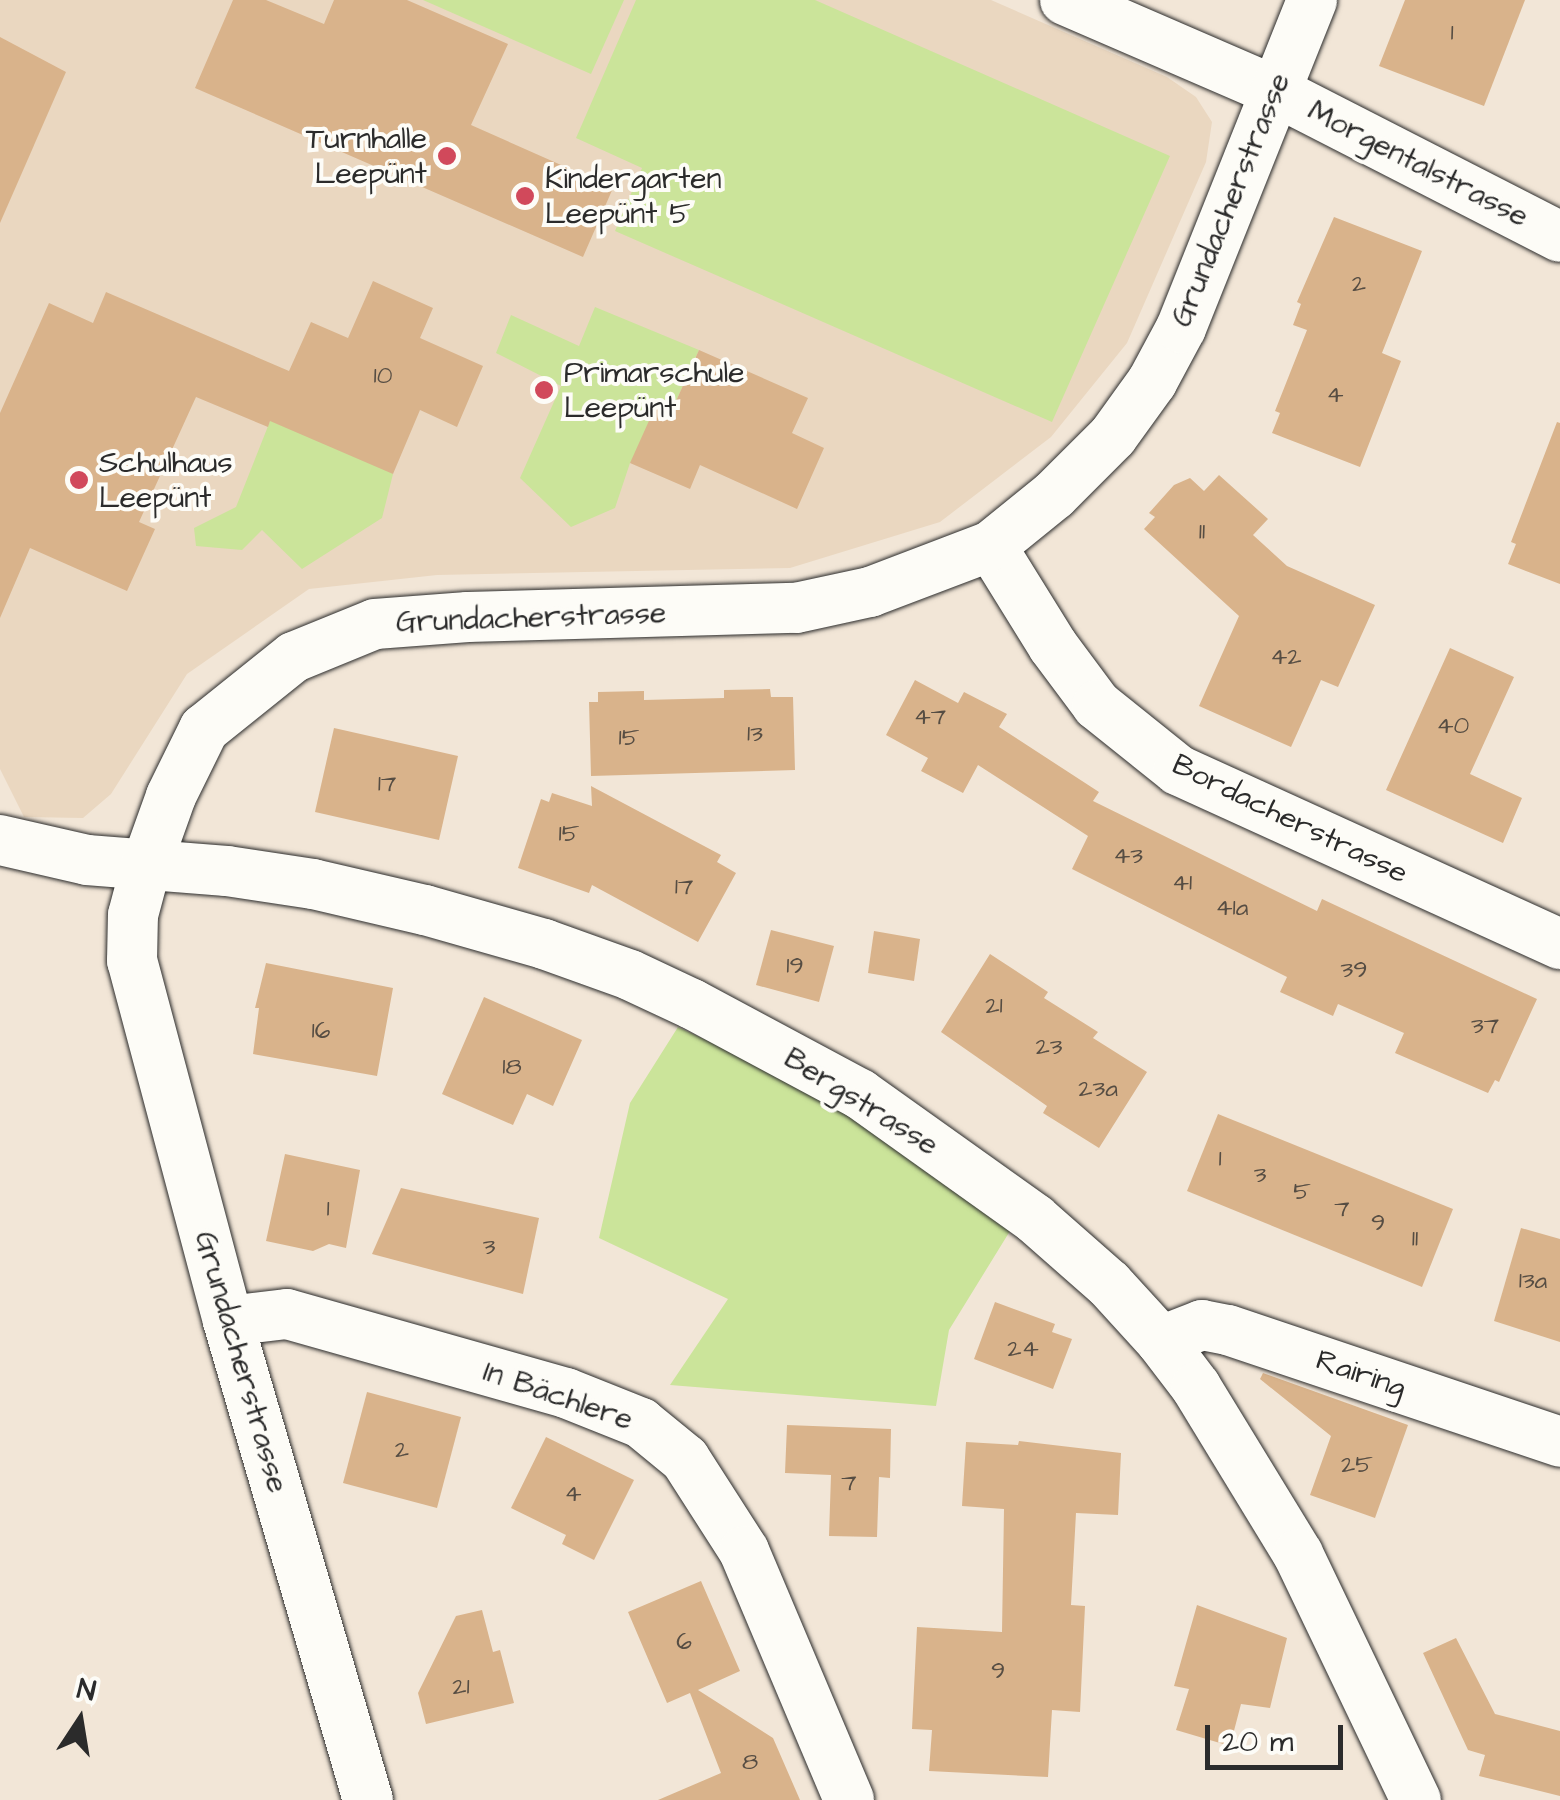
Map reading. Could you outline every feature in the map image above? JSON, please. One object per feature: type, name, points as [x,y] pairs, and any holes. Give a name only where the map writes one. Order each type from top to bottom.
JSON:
[{"type":"street","name":"Morgentalstrasse","points":[[1065,0],[1275,91],[1560,237]]},
{"type":"street","name":"Grundacherstrasse","points":[[368,1800],[228,1321],[132,961],[133,914],[146,866],[171,796],[204,729],[294,657],[374,624],[468,616],[796,608],[870,592],[991,546],[1054,495],[1113,436],[1152,382],[1180,328],[1312,0]]},
{"type":"street","name":"Bordacherstrasse","points":[[991,546],[1053,646],[1097,704],[1178,770],[1560,944]]},
{"type":"street","name":"Bergstrasse","points":[[0,840],[87,860],[262,876],[425,910],[544,944],[661,989],[860,1094],[1036,1219],[1109,1284],[1161,1341],[1196,1387],[1298,1554],[1416,1800]]},
{"type":"street","name":"In Bächlere","points":[[228,1321],[286,1314],[566,1392],[641,1423],[685,1460],[744,1551],[850,1800]]},
{"type":"street","name":"Rairing","points":[[1161,1341],[1202,1325],[1228,1330],[1560,1442]]},
{"type":"shaded area","name":"Primarschule Leepünt","points":[[0,0],[991,0],[1167,77],[1196,97],[1212,122],[1206,162],[1127,343],[1051,437],[940,522],[790,568],[437,575],[309,589],[187,674],[111,794],[83,818],[24,817],[0,769]]},
{"type":"green space","points":[[423,0],[624,0],[591,74]]},
{"type":"green space","points":[[636,0],[815,0],[1170,156],[1052,422],[615,231],[642,168],[576,138]]},
{"type":"green space","points":[[595,307],[699,350],[672,410],[630,463],[615,508],[571,527],[520,478],[561,386],[496,353],[511,315],[579,346]]},
{"type":"green space","points":[[278,401],[393,474],[382,518],[302,569],[262,530],[242,550],[196,546],[194,528],[236,507]]},
{"type":"green space","points":[[678,1027],[781,1075],[889,1138],[1010,1231],[949,1330],[936,1406],[670,1385],[728,1299],[599,1238],[630,1103]]},
{"type":"building","name":"Turnhalle Leepünt","points":[[233,0],[266,0],[324,24],[334,0],[407,0],[508,44],[471,125],[613,188],[583,257],[195,88]]},
{"type":"building","points":[[1405,0],[1525,0],[1484,106],[1379,66]]},
{"type":"building","points":[[0,37],[66,72],[0,223]]},
{"type":"building","points":[[1334,217],[1422,251],[1382,353],[1401,361],[1360,467],[1272,433],[1280,413],[1275,411],[1307,330],[1293,325],[1301,304],[1297,302]]},
{"type":"building","points":[[373,281],[433,308],[420,338],[483,366],[457,427],[420,410],[393,474],[270,421],[268,427],[196,397],[139,522],[155,529],[127,591],[30,548],[0,618],[0,413],[49,303],[93,323],[106,292],[289,371],[311,322],[348,338]]},
{"type":"building","points":[[699,350],[808,398],[792,433],[824,448],[797,509],[700,465],[690,489],[630,463],[657,403],[672,410]]},
{"type":"building","points":[[1557,422],[1560,584],[1508,564],[1516,544],[1511,542]]},
{"type":"building","points":[[1219,475],[1268,519],[1253,535],[1287,566],[1375,605],[1338,687],[1321,680],[1291,747],[1199,706],[1239,616],[1144,529],[1155,517],[1149,513],[1174,485],[1190,478],[1204,491]]},
{"type":"building","points":[[1450,648],[1514,677],[1470,774],[1522,798],[1503,843],[1386,790]]},
{"type":"building","points":[[915,680],[958,703],[964,692],[1007,714],[999,727],[1099,792],[1093,801],[1317,911],[1322,899],[1537,999],[1499,1082],[1495,1080],[1488,1093],[1395,1053],[1404,1033],[1338,1004],[1333,1016],[1280,992],[1287,977],[1072,869],[1088,836],[978,765],[963,793],[921,771],[928,758],[886,735]]},
{"type":"building","points":[[770,689],[771,697],[793,697],[795,770],[591,776],[589,702],[598,702],[598,692],[644,691],[644,700],[724,698],[724,690]]},
{"type":"building","points":[[334,728],[458,756],[439,840],[315,812]]},
{"type":"building","points":[[591,786],[721,855],[717,862],[736,873],[698,942],[592,885],[589,893],[518,868],[541,799],[549,802],[552,793],[592,806]]},
{"type":"building","points":[[771,930],[834,946],[819,1002],[756,985]]},
{"type":"building","points":[[874,931],[920,939],[914,981],[868,973]]},
{"type":"building","points":[[990,954],[1048,992],[1044,998],[1098,1032],[1093,1038],[1147,1072],[1099,1148],[1043,1113],[1047,1106],[941,1032]]},
{"type":"building","points":[[266,963],[393,988],[377,1076],[253,1054],[259,1008],[255,1008]]},
{"type":"building","points":[[484,997],[582,1040],[553,1106],[527,1094],[513,1125],[442,1094]]},
{"type":"building","points":[[1218,1114],[1453,1209],[1422,1287],[1187,1191]]},
{"type":"building","points":[[285,1154],[360,1170],[346,1248],[329,1244],[313,1251],[266,1241]]},
{"type":"building","points":[[401,1188],[539,1218],[523,1294],[372,1254]]},
{"type":"building","points":[[1521,1228],[1560,1239],[1560,1342],[1494,1321]]},
{"type":"building","points":[[995,1302],[1055,1324],[1052,1332],[1072,1339],[1053,1389],[974,1359]]},
{"type":"building","points":[[1263,1373],[1408,1425],[1375,1518],[1310,1495],[1331,1436],[1260,1379]]},
{"type":"building","points":[[367,1392],[461,1417],[437,1508],[343,1483]]},
{"type":"building","points":[[787,1425],[891,1429],[890,1478],[879,1477],[877,1537],[829,1536],[831,1475],[785,1473]]},
{"type":"building","points":[[546,1437],[634,1480],[594,1560],[562,1544],[566,1535],[511,1508]]},
{"type":"building","points":[[1019,1441],[1121,1453],[1118,1515],[1076,1513],[1071,1605],[1085,1606],[1080,1712],[1052,1710],[1048,1777],[929,1771],[932,1730],[912,1729],[917,1627],[1002,1632],[1004,1509],[962,1506],[966,1442],[1018,1445]]},
{"type":"building","points":[[701,1581],[740,1671],[698,1690],[773,1738],[800,1800],[658,1800],[721,1773],[690,1693],[667,1703],[628,1612]]},
{"type":"building","points":[[1197,1605],[1287,1638],[1270,1708],[1241,1704],[1230,1746],[1176,1730],[1189,1689],[1174,1686]]},
{"type":"building","points":[[482,1610],[493,1652],[500,1650],[514,1703],[426,1724],[418,1693],[456,1616]]},
{"type":"building","points":[[1456,1638],[1495,1714],[1560,1731],[1560,1796],[1479,1776],[1485,1755],[1468,1750],[1423,1653]]},
{"type":"place","name":"Turnhalle Leepünt","points":[[447,156]]},
{"type":"place","name":"Kindergarten Leepünt 5","points":[[525,196]]},
{"type":"place","name":"Primarschule Leepünt","points":[[544,390]]},
{"type":"place","name":"Schulhaus Leepünt","points":[[79,480]]}]
